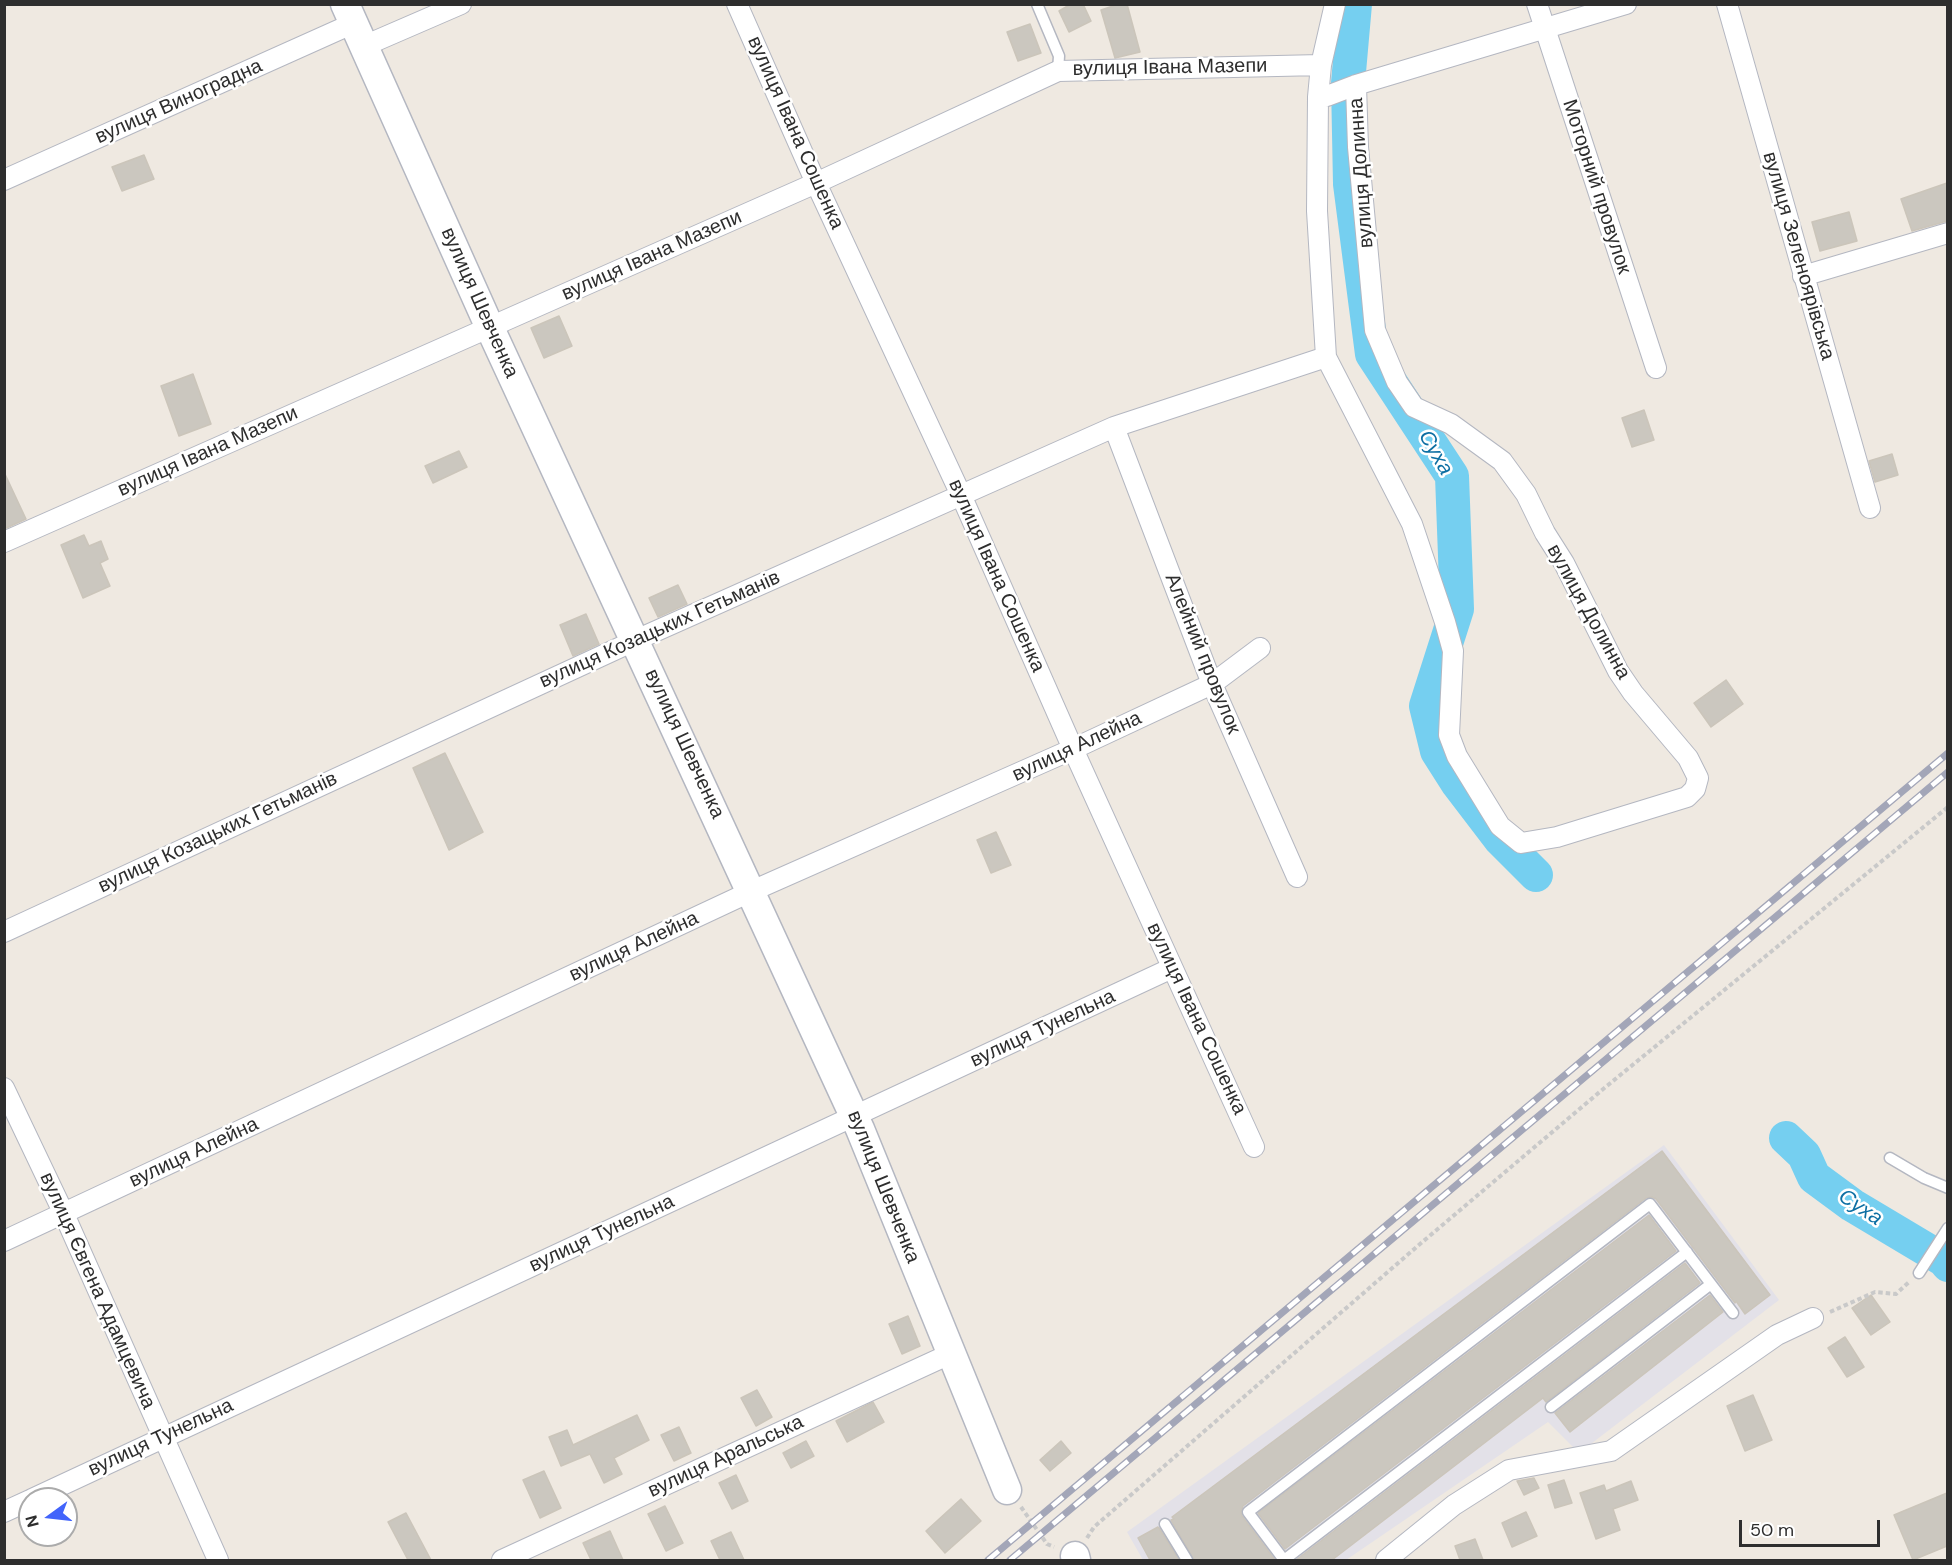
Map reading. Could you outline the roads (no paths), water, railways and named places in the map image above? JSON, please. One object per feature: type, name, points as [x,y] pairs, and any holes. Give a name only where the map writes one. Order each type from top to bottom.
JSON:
[{"type":"street","name":"вулиця Виноградна","points":[[4,180],[354,25],[461,4]]},
{"type":"street","name":"вулиця Івана Сошенка","points":[[737,4],[1254,1147]]},
{"type":"street","name":"вулиця Долинна","points":[[1335,4],[1321,65],[1322,97],[1317,211],[1326,357],[1412,524],[1445,622],[1453,651],[1449,735],[1457,756],[1500,826],[1521,843],[1557,837],[1687,797],[1695,789],[1698,778],[1688,759],[1618,671],[1564,563],[1545,533],[1526,494],[1502,461],[1451,424],[1414,407],[1397,382],[1375,330],[1358,147],[1356,85]]},
{"type":"street","name":"Моторний провулок","points":[[1537,4],[1656,368]]},
{"type":"street","points":[[1322,97],[1626,4]]},
{"type":"street","name":"вулиця Зеленоярівська","points":[[1727,4],[1870,508]]},
{"type":"street","name":"вулиця Шевченка","points":[[354,25],[490,328],[855,1117],[1007,1490]]},
{"type":"street","name":"вулиця Івана Мазепи","points":[[4,542],[816,183],[1058,71],[1321,65]]},
{"type":"street","points":[[1803,276],[1947,233]]},
{"type":"street","name":"вулиця Козацьких Гетьманів","points":[[4,932],[636,640],[1114,427],[1326,357]]},
{"type":"street","name":"Алейний провулок","points":[[1114,427],[1212,684],[1297,877]]},
{"type":"street","name":"вулиця Алейна","points":[[4,1241],[752,891],[1073,750],[1212,684],[1260,648]]},
{"type":"street","name":"вулиця Тунельна","points":[[56,1487],[1173,968]]},
{"type":"street","name":"вулиця Євгена Адамцевича","points":[[4,1088],[64,1214],[218,1560]]},
{"type":"street","points":[[1386,1560],[1454,1505],[1509,1470],[1611,1451],[1777,1335],[1813,1318]]},
{"type":"street","name":"вулиця Аральська","points":[[502,1560],[950,1354]]},
{"type":"street","name":"вулиця Тунельна","points":[[4,1512],[18,1505]]},
{"type":"lane","points":[[1037,4],[1059,56],[1058,71]]},
{"type":"lane","points":[[1890,1158],[1924,1178],[1947,1188]]},
{"type":"lane","points":[[1687,1252],[1284,1560],[1248,1512],[1650,1204],[1687,1252],[1733,1313]]},
{"type":"lane","points":[[1919,1273],[1935,1251],[1947,1228]]},
{"type":"lane","points":[[1551,1407],[1711,1284]]},
{"type":"lane","points":[[1166,1524],[1187,1560]]},
{"type":"waterway","name":"Суха","points":[[1355,4],[1348,83],[1350,184],[1372,354],[1452,476],[1457,609],[1426,706],[1437,751],[1458,784],[1500,839],[1536,875]]},
{"type":"waterway","name":"Суха","points":[[1786,1138],[1804,1155],[1814,1177],[1852,1205],[1944,1260],[1948,1265]]},
{"type":"railway","points":[[988,1560],[1948,753]]},
{"type":"railway","points":[[1010,1560],[1948,772]]}]
